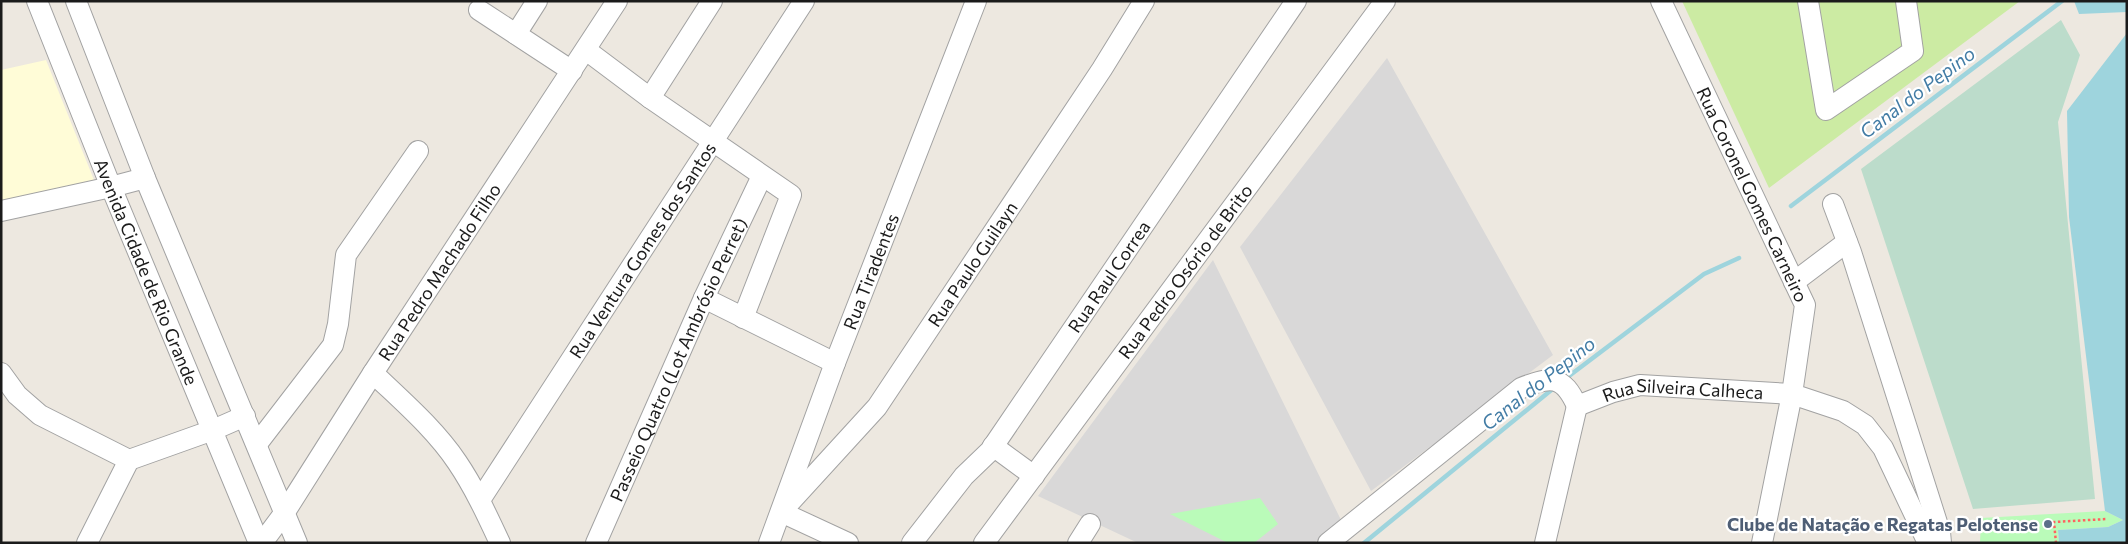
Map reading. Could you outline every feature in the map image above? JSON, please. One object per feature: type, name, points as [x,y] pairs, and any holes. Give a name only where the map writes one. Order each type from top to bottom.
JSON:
[{"type":"street","name":"Avenida Cidade de Rio Grande","points":[[37,1],[111,187],[261,543]]},
{"type":"street","name":"Avenida Cidade de Rio Grande","points":[[76,1],[145,178],[297,543]]},
{"type":"street","points":[[516,34],[536,1]]},
{"type":"street","name":"Rua Pedro Machado Filho","points":[[261,543],[285,512],[373,372],[617,1]]},
{"type":"street","points":[[650,98],[712,1]]},
{"type":"street","name":"Rua Ventura Gomes dos Santos","points":[[480,500],[804,1]]},
{"type":"street","name":"Rua Tiradentes","points":[[769,543],[835,363],[976,1]]},
{"type":"street","name":"Rua Paulo Guilayn","points":[[781,512],[877,407],[1102,69],[1144,1]]},
{"type":"street","name":"Rua Raul Correa","points":[[912,543],[964,476],[994,446],[1296,1]]},
{"type":"street","name":"Rua Pedro Osório de Brito","points":[[984,543],[1384,1]]},
{"type":"street","name":"Rua Coronel Gomes Carneiro","points":[[1661,1],[1804,305],[1792,394],[1762,543]]},
{"type":"street","points":[[1808,1],[1826,110],[1913,51],[1906,1]]},
{"type":"street","points":[[479,10],[572,71]]},
{"type":"street","points":[[586,50],[650,98],[791,196],[743,318]]},
{"type":"street","points":[[257,444],[333,344],[338,324],[346,255],[418,152]]},
{"type":"street","name":"Passeio Quatro (Lot Ambrósio Perret)","points":[[596,543],[704,298],[762,176]]},
{"type":"street","points":[[1,211],[145,178]]},
{"type":"street","points":[[1833,204],[1847,242],[1940,532],[1941,543]]},
{"type":"street","points":[[1794,282],[1847,242]]},
{"type":"street","points":[[704,298],[835,363]]},
{"type":"street","points":[[373,372],[426,424],[456,461],[480,500],[500,543]]},
{"type":"street","points":[[1,373],[17,395],[40,414],[129,460]]},
{"type":"street","name":"Rua Silveira Calheca","points":[[1328,543],[1521,388],[1541,380],[1567,392],[1612,392],[1640,385],[1792,394],[1844,411],[1865,425],[1883,448],[1928,543]]},
{"type":"street","points":[[1546,543],[1567,392]]},
{"type":"street","points":[[88,543],[129,460],[213,430],[245,416]]},
{"type":"street","points":[[994,446],[1034,476]]},
{"type":"street","points":[[781,512],[848,543]]},
{"type":"street","points":[[1078,543],[1090,524]]},
{"type":"path","points":[[2056,543],[2054,522],[2107,519]]},
{"type":"shaded area","points":[[1387,58],[1553,355],[1371,491],[1240,247]]},
{"type":"shaded area","points":[[46,60],[94,180],[1,201],[1,70]]},
{"type":"shaded area","points":[[1213,260],[1341,520],[1314,543],[1138,543],[1038,496]]},
{"type":"green space","points":[[1682,1],[2020,1],[1769,188]]},
{"type":"green space","points":[[2061,20],[2080,55],[2058,122],[2095,499],[1973,509],[1861,169]]},
{"type":"green space","points":[[1260,498],[1278,524],[1254,543],[1228,543],[1170,514]]},
{"type":"green space","name":"Clube de Natação e Regatas Pelotense","points":[[2105,511],[2123,520],[2108,527],[2058,530],[2059,543],[1980,543],[1981,518]]},
{"type":"water","points":[[2074,1],[2127,1],[2127,12],[2079,14]]},
{"type":"water","points":[[2127,33],[2127,543],[2059,543],[2058,530],[2108,527],[2123,520],[2105,511],[2069,217],[2067,111]]},
{"type":"waterway","name":"Canal do Pepino","points":[[1791,206],[2062,1]]},
{"type":"waterway","name":"Canal do Pepino","points":[[1565,379],[1704,274],[1739,258]]},
{"type":"waterway","name":"Canal do Pepino","points":[[1364,543],[1555,387]]},
{"type":"place","name":"Clube de Natação e Regatas Pelotense","points":[[2048,524]]}]
